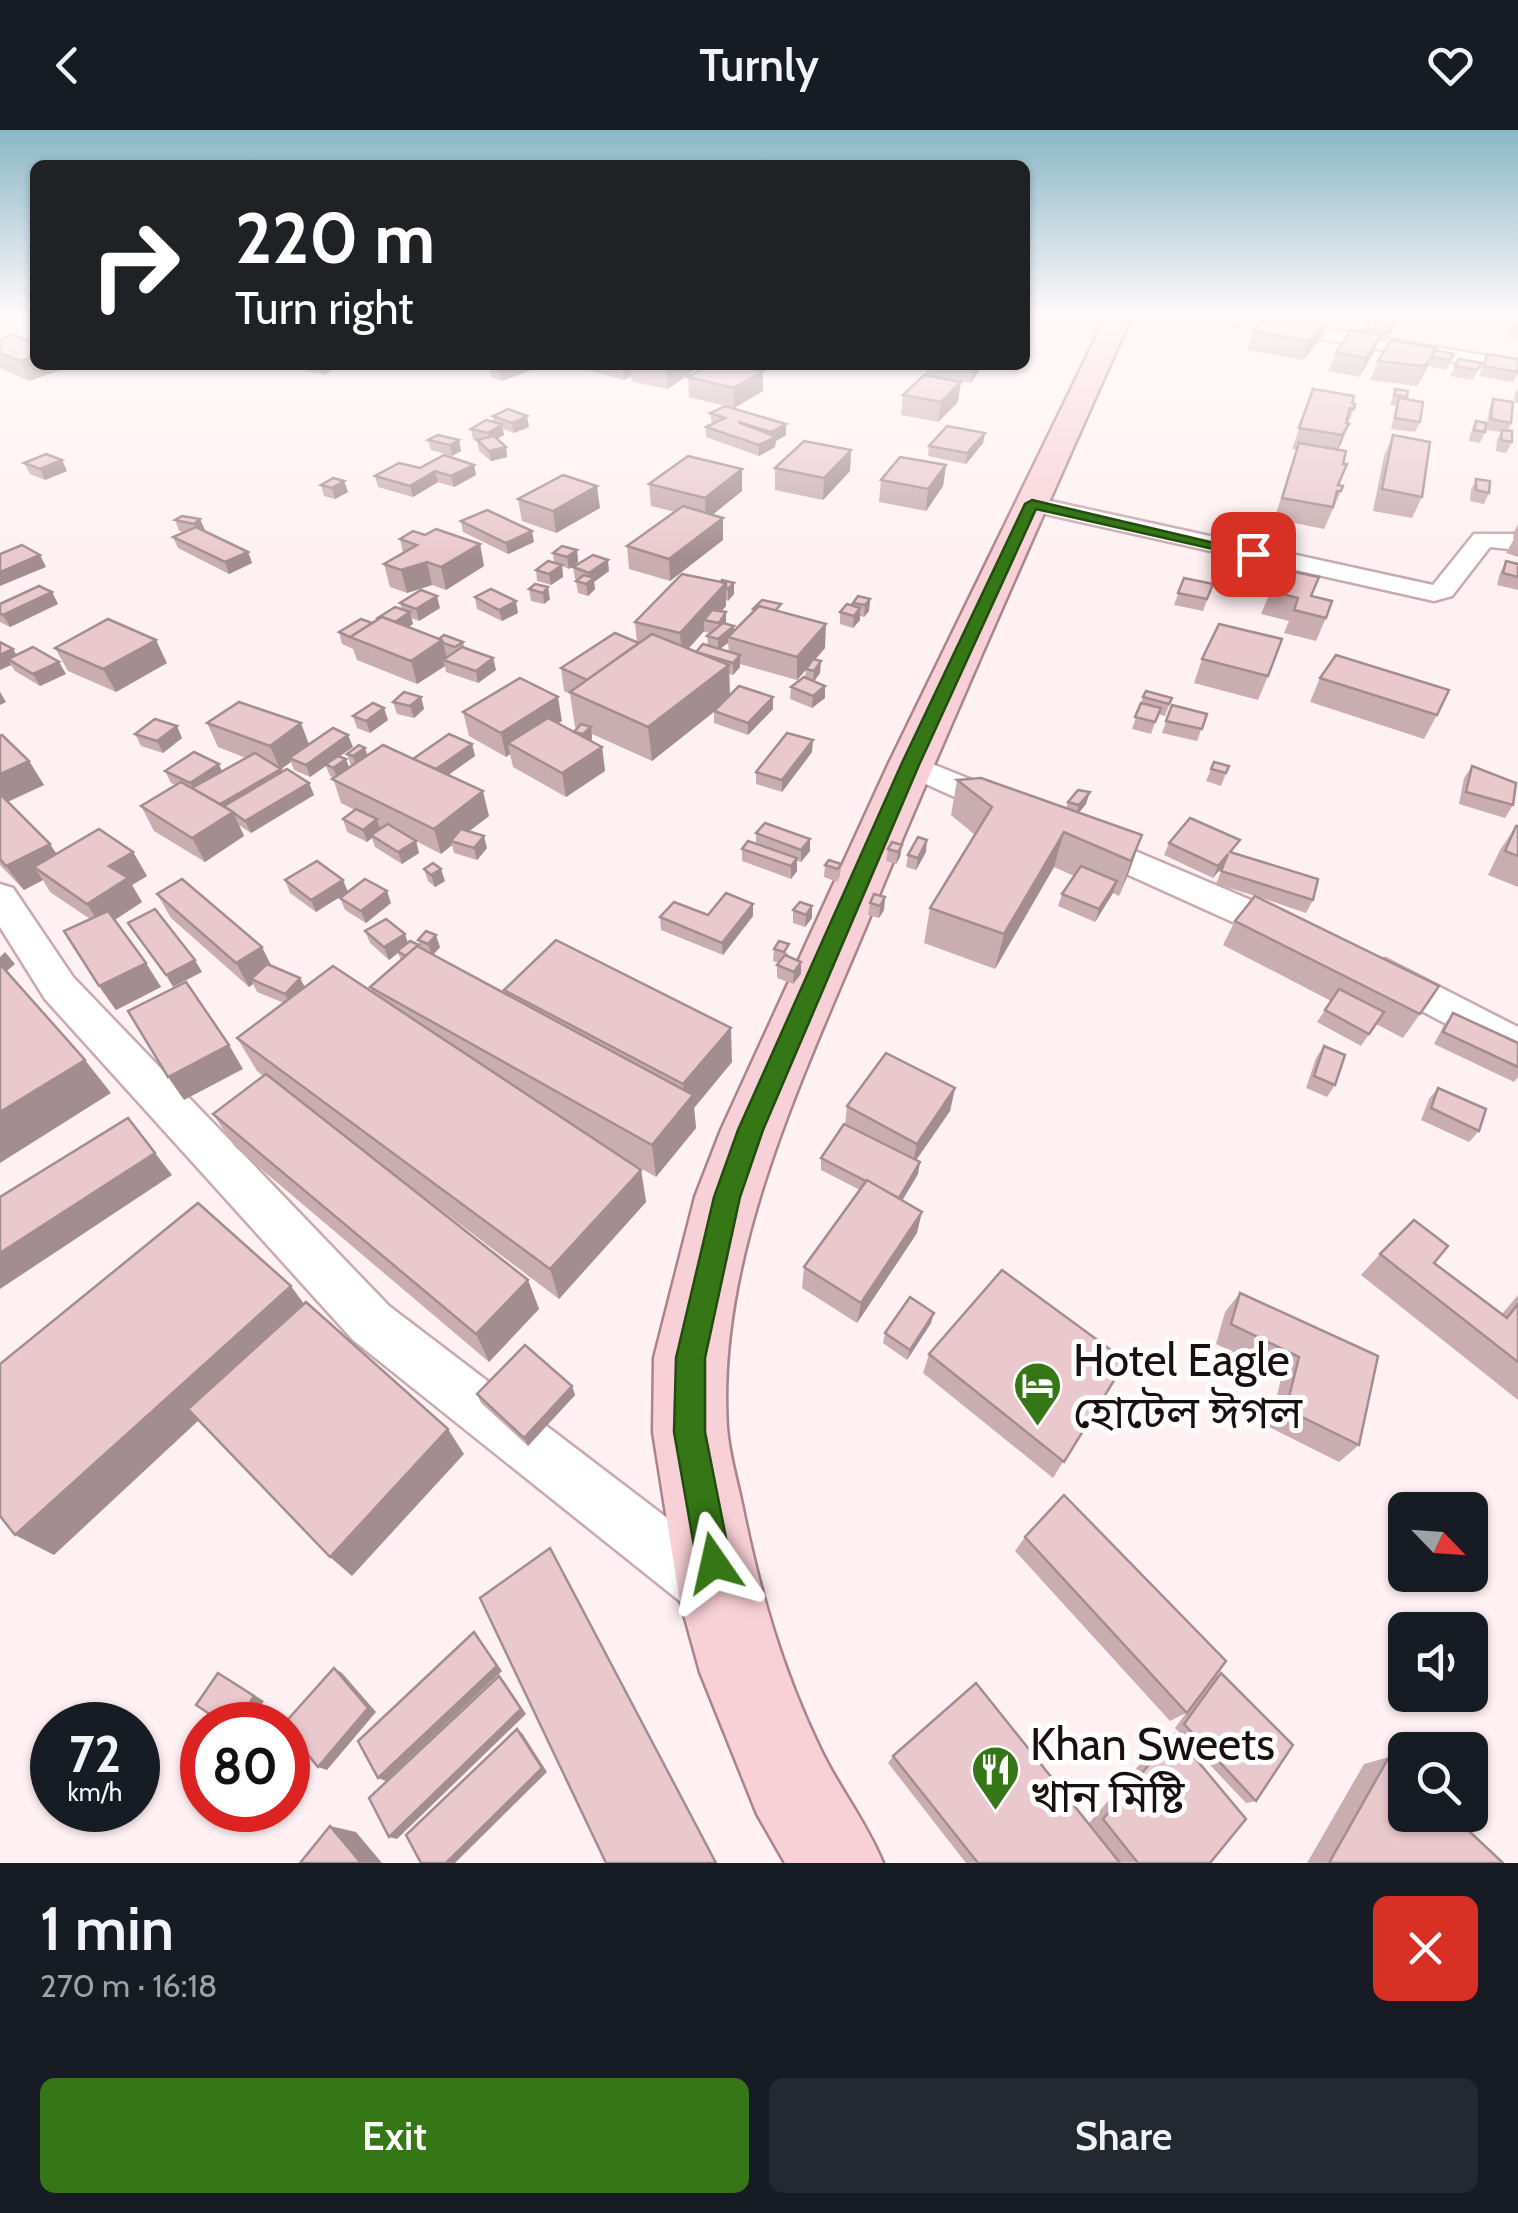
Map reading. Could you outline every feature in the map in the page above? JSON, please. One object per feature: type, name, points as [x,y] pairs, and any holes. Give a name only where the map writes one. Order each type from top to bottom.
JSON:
[{"type":"highway","points":[[836,1863],[790,1782],[744,1672],[720,1596],[690,1432],[690,1358],[727,1197],[750,1130],[910,765],[1083,396]]},
{"type":"street","points":[[1032,504],[1434,593],[1444,590],[1483,539],[1518,542]]},
{"type":"street","points":[[910,765],[1398,980],[1518,1046]]},
{"type":"street","points":[[1,900],[59,988],[371,1323],[720,1596]]},
{"type":"building","points":[[908,396],[947,396],[941,402]]},
{"type":"building","points":[[1311,396],[1354,396],[1354,409],[1350,408],[1346,423],[1349,424],[1342,435],[1299,428]]},
{"type":"building","points":[[1399,398],[1423,402],[1420,422],[1395,418]]},
{"type":"building","points":[[1493,399],[1513,402],[1511,423],[1491,419]]},
{"type":"building","points":[[725,406],[786,424],[771,432],[738,422],[776,437],[759,445],[706,427],[725,418],[710,413]]},
{"type":"building","points":[[508,409],[527,416],[512,423],[493,416]]},
{"type":"building","points":[[486,420],[502,424],[488,433],[471,429]]},
{"type":"building","points":[[1476,421],[1486,423],[1485,432],[1474,430]]},
{"type":"building","points":[[947,426],[985,433],[967,453],[929,446]]},
{"type":"building","points":[[1502,430],[1512,431],[1512,442],[1501,440]]},
{"type":"building","points":[[438,435],[459,440],[450,445],[428,440]]},
{"type":"building","points":[[1393,435],[1430,442],[1422,497],[1382,489]]},
{"type":"building","points":[[494,436],[506,447],[489,451],[477,440]]},
{"type":"building","points":[[804,441],[851,450],[824,478],[775,468]]},
{"type":"building","points":[[1299,443],[1346,451],[1343,464],[1347,464],[1338,485],[1343,486],[1337,491],[1333,507],[1282,498]]},
{"type":"building","points":[[46,454],[62,460],[40,469],[24,463]]},
{"type":"building","points":[[444,455],[474,465],[451,476],[435,471],[410,486],[375,476],[399,463],[420,468]]},
{"type":"building","points":[[688,456],[742,469],[705,498],[649,484]]},
{"type":"building","points":[[900,457],[946,465],[928,489],[881,480]]},
{"type":"building","points":[[563,475],[597,486],[553,511],[518,499]]},
{"type":"building","points":[[333,478],[344,481],[332,488],[321,485]]},
{"type":"building","points":[[1476,479],[1490,481],[1489,493],[1476,490]]},
{"type":"building","points":[[683,506],[723,518],[669,559],[627,546]]},
{"type":"building","points":[[487,510],[532,531],[506,543],[461,521]]},
{"type":"building","points":[[182,516],[200,519],[194,524],[175,520]]},
{"type":"building","points":[[196,527],[248,552],[225,562],[173,537]]},
{"type":"building","points":[[436,529],[480,544],[441,567],[427,562],[401,570],[384,564],[417,545],[400,539],[413,531],[425,535]]},
{"type":"building","points":[[22,545],[40,555],[0,572],[0,554]]},
{"type":"building","points":[[562,546],[577,550],[567,557],[553,553]]},
{"type":"building","points":[[593,555],[608,560],[589,573],[573,567]]},
{"type":"building","points":[[548,561],[562,565],[549,574],[536,570]]},
{"type":"building","points":[[1506,561],[1518,564],[1518,577],[1503,573]]},
{"type":"building","points":[[1280,569],[1319,577],[1311,596],[1332,601],[1326,618],[1294,610],[1298,598],[1270,591]]},
{"type":"building","points":[[682,574],[726,583],[680,633],[635,622]]},
{"type":"building","points":[[584,575],[594,578],[586,584],[576,581]]},
{"type":"building","points":[[1184,578],[1213,584],[1207,599],[1178,593]]},
{"type":"building","points":[[535,584],[548,587],[543,593],[529,589]]},
{"type":"building","points":[[39,586],[52,592],[0,613],[0,604]]},
{"type":"building","points":[[491,589],[516,601],[499,610],[475,597]]},
{"type":"building","points":[[421,590],[437,596],[416,609],[400,603]]},
{"type":"building","points":[[858,596],[870,599],[865,605],[853,603]]},
{"type":"building","points":[[762,600],[781,604],[775,611],[759,606],[753,609]]},
{"type":"building","points":[[847,604],[860,608],[854,616],[840,612]]},
{"type":"building","points":[[759,606],[826,624],[797,657],[728,637]]},
{"type":"building","points":[[395,607],[410,612],[395,622],[376,619]]},
{"type":"building","points":[[712,610],[726,612],[719,623],[704,620]]},
{"type":"building","points":[[382,617],[442,640],[411,661],[350,637]]},
{"type":"building","points":[[108,619],[156,640],[103,669],[55,648]]},
{"type":"building","points":[[361,619],[372,623],[350,637],[339,632]]},
{"type":"building","points":[[723,623],[734,626],[718,639],[707,636]]},
{"type":"building","points":[[1219,624],[1282,639],[1268,676],[1202,659]]},
{"type":"building","points":[[615,633],[639,643],[587,680],[561,668]]},
{"type":"building","points":[[652,634],[729,665],[648,727],[570,692]]},
{"type":"building","points":[[444,635],[463,642],[455,647],[443,643],[439,639]]},
{"type":"building","points":[[0,642],[13,649],[0,655]]},
{"type":"building","points":[[703,644],[740,655],[733,663],[696,652]]},
{"type":"building","points":[[33,647],[59,662],[33,674],[8,659]]},
{"type":"building","points":[[462,647],[493,658],[476,671],[443,660]]},
{"type":"building","points":[[1336,655],[1449,690],[1437,715],[1320,678]]},
{"type":"building","points":[[813,659],[821,661],[814,671],[806,669]]},
{"type":"building","points":[[804,677],[825,686],[813,696],[791,687]]},
{"type":"building","points":[[520,678],[558,697],[501,733],[463,712]]},
{"type":"building","points":[[739,686],[773,697],[748,723],[714,711]]},
{"type":"building","points":[[1146,691],[1172,698],[1169,704],[1143,697]]},
{"type":"building","points":[[404,692],[421,697],[410,706],[393,702]]},
{"type":"building","points":[[239,702],[301,723],[270,746],[207,723]]},
{"type":"building","points":[[373,703],[384,708],[366,721],[353,716]]},
{"type":"building","points":[[1141,703],[1161,708],[1155,722],[1135,717]]},
{"type":"building","points":[[1172,705],[1207,714],[1202,729],[1166,721]]},
{"type":"building","points":[[548,718],[602,747],[562,773],[508,743]]},
{"type":"building","points":[[155,719],[177,726],[157,741],[135,734]]},
{"type":"building","points":[[581,724],[591,727],[583,734],[574,732]]},
{"type":"building","points":[[333,728],[348,735],[306,765],[289,758]]},
{"type":"building","points":[[787,733],[813,740],[782,780],[756,772]]},
{"type":"building","points":[[449,734],[472,744],[436,769],[413,759]]},
{"type":"building","points":[[0,736],[29,761],[0,774]]},
{"type":"building","points":[[359,745],[365,748],[353,756],[347,754]]},
{"type":"building","points":[[383,745],[483,791],[434,829],[332,779]]},
{"type":"building","points":[[194,752],[219,764],[190,783],[165,771]]},
{"type":"building","points":[[255,753],[281,769],[220,804],[192,788]]},
{"type":"building","points":[[338,756],[346,759],[333,768],[326,764]]},
{"type":"building","points":[[1214,762],[1229,766],[1226,773],[1211,769]]},
{"type":"building","points":[[1472,766],[1516,783],[1513,805],[1466,792]]},
{"type":"building","points":[[287,769],[309,783],[245,821],[224,806]]},
{"type":"building","points":[[981,778],[1142,835],[1131,861],[1064,832],[1004,934],[930,908],[992,807],[957,780]]},
{"type":"building","points":[[181,782],[233,812],[192,838],[141,806]]},
{"type":"building","points":[[1078,790],[1090,792],[1079,805],[1068,802]]},
{"type":"building","points":[[0,794],[50,844],[6,866],[0,859]]},
{"type":"building","points":[[356,809],[377,819],[363,830],[343,819]]},
{"type":"building","points":[[1190,818],[1240,840],[1230,852],[1318,879],[1313,900],[1221,871],[1228,854],[1218,866],[1169,843]]},
{"type":"building","points":[[765,823],[810,839],[801,850],[756,833]]},
{"type":"building","points":[[388,824],[416,841],[398,852],[371,835]]},
{"type":"building","points":[[1518,826],[1518,856],[1505,851]]},
{"type":"building","points":[[99,829],[133,852],[109,866],[128,878],[87,904],[34,867]]},
{"type":"building","points":[[461,829],[484,836],[474,848],[451,841]]},
{"type":"building","points":[[918,837],[927,840],[918,858],[908,855]]},
{"type":"building","points":[[748,841],[797,858],[791,866],[742,849]]},
{"type":"building","points":[[892,842],[902,845],[898,852],[888,849]]},
{"type":"building","points":[[829,860],[841,864],[838,869],[825,865]]},
{"type":"building","points":[[317,861],[343,880],[311,900],[285,880]]},
{"type":"building","points":[[433,863],[441,869],[431,875],[424,869]]},
{"type":"building","points":[[1081,866],[1117,881],[1099,909],[1062,894]]},
{"type":"building","points":[[182,879],[262,947],[236,963],[157,894]]},
{"type":"building","points":[[365,879],[387,891],[361,911],[340,898]]},
{"type":"building","points":[[726,893],[753,904],[722,943],[660,917],[674,902],[708,915]]},
{"type":"building","points":[[874,894],[885,897],[880,906],[870,903]]},
{"type":"building","points":[[1255,896],[1439,986],[1420,1014],[1235,921]]},
{"type":"building","points":[[800,902],[812,906],[806,915],[793,910]]},
{"type":"building","points":[[155,909],[195,960],[166,975],[128,923]]},
{"type":"building","points":[[108,911],[146,963],[99,986],[64,931]]},
{"type":"building","points":[[386,919],[405,934],[384,947],[365,931]]},
{"type":"building","points":[[426,931],[436,935],[428,944],[418,940]]},
{"type":"building","points":[[556,940],[731,1028],[683,1084],[504,990]]},
{"type":"building","points":[[410,941],[419,945],[406,956],[397,951]]},
{"type":"building","points":[[779,941],[789,944],[784,952],[774,949]]},
{"type":"building","points":[[417,946],[693,1095],[652,1145],[370,987]]},
{"type":"building","points":[[785,955],[801,962],[794,972],[777,965]]},
{"type":"building","points":[[0,964],[85,1060],[0,1112]]},
{"type":"building","points":[[267,964],[300,978],[285,994],[251,979]]},
{"type":"building","points":[[333,966],[641,1170],[550,1269],[237,1038]]},
{"type":"building","points":[[186,982],[229,1045],[168,1077],[128,1011]]},
{"type":"building","points":[[1339,989],[1384,1012],[1369,1034],[1325,1010]]},
{"type":"building","points":[[1453,1013],[1518,1043],[1518,1067],[1443,1032]]},
{"type":"building","points":[[1324,1046],[1345,1055],[1335,1085],[1314,1076]]},
{"type":"building","points":[[886,1053],[955,1088],[917,1144],[847,1106]]},
{"type":"building","points":[[266,1074],[528,1280],[476,1334],[213,1114]]},
{"type":"building","points":[[1438,1088],[1486,1109],[1479,1131],[1431,1108]]},
{"type":"building","points":[[128,1118],[155,1153],[0,1253],[0,1197]]},
{"type":"building","points":[[844,1124],[920,1162],[899,1198],[821,1158]]},
{"type":"building","points":[[867,1180],[922,1212],[861,1303],[804,1267]]},
{"type":"building","points":[[198,1203],[291,1286],[15,1535],[0,1516],[0,1364]]},
{"type":"building","points":[[1414,1220],[1448,1246],[1434,1263],[1507,1318],[1518,1304],[1518,1362],[1380,1254]]},
{"type":"building","name":"Hotel Eagle হোটেল ঈগল","points":[[1002,1270],[1126,1361],[1064,1462],[929,1354]]},
{"type":"building","points":[[1240,1293],[1378,1356],[1359,1445],[1286,1409],[1299,1357],[1231,1324]]},
{"type":"building","points":[[910,1297],[934,1313],[910,1350],[885,1333]]},
{"type":"building","points":[[306,1302],[448,1429],[330,1557],[188,1409]]},
{"type":"building","points":[[525,1345],[572,1386],[524,1438],[477,1394]]},
{"type":"building","points":[[1064,1495],[1226,1661],[1187,1713],[1025,1537]]},
{"type":"building","points":[[550,1548],[716,1863],[606,1863],[480,1598]]},
{"type":"building","points":[[474,1632],[497,1666],[378,1778],[358,1741]]},
{"type":"building","points":[[334,1668],[368,1708],[318,1767],[310,1757],[310,1702],[304,1702]]},
{"type":"building","points":[[218,1673],[254,1696],[250,1702],[198,1702]]},
{"type":"building","points":[[1221,1673],[1293,1745],[1256,1801],[1184,1724]]},
{"type":"building","points":[[499,1676],[521,1709],[389,1837],[369,1798]]},
{"type":"building","name":"Khan Sweets খান মিষ্টি","points":[[976,1683],[1120,1863],[978,1863],[893,1756]]},
{"type":"building","points":[[517,1729],[542,1768],[446,1863],[421,1863],[406,1835]]},
{"type":"building","points":[[1175,1734],[1246,1819],[1210,1863],[1138,1863],[1103,1819]]},
{"type":"building","points":[[1388,1759],[1388,1832],[1470,1832],[1503,1863],[1329,1863]]},
{"type":"building","points":[[330,1826],[361,1863],[300,1863]]},
{"type":"place","name":"Hotel Eagle হোটেল ঈগল","points":[[1038,1428]]},
{"type":"place","name":"Khan Sweets খান মিষ্টি","points":[[995,1812]]},
{"type":"route","points":[[714,1563],[690,1432],[690,1358],[727,1197],[750,1130],[910,765],[1032,504],[1253,554]]}]
